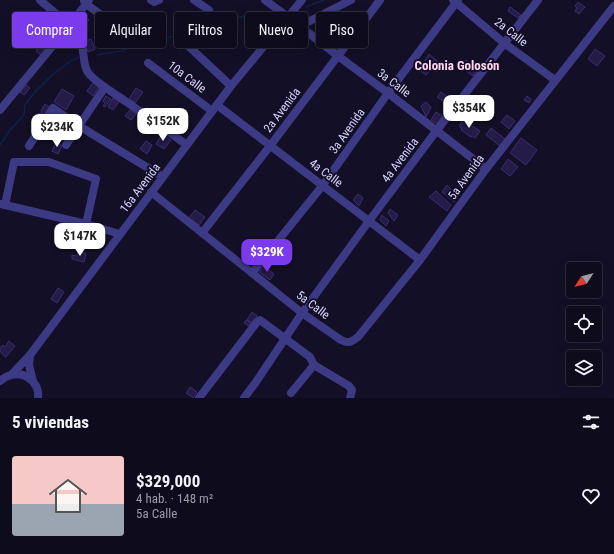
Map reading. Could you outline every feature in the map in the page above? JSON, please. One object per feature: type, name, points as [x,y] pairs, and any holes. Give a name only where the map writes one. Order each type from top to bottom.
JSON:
[{"type":"street","points":[[40,0],[53,12]]},
{"type":"street","points":[[151,0],[154,2],[159,0]]},
{"type":"street","points":[[194,0],[209,10]]},
{"type":"street","name":"3a Calle","points":[[265,0],[281,12]]},
{"type":"street","name":"16a Avenida","points":[[292,12],[302,0]]},
{"type":"street","points":[[308,22],[351,0]]},
{"type":"street","name":"2a Avenida","points":[[202,233],[270,146],[380,0]]},
{"type":"street","name":"4a Avenida","points":[[244,398],[286,339],[302,313],[369,221],[437,130],[538,0]]},
{"type":"street","points":[[79,12],[86,1],[100,12]]},
{"type":"street","name":"2a Calle","points":[[456,1],[504,43],[555,80]]},
{"type":"street","name":"3a Avenida","points":[[252,273],[323,185],[388,93],[456,1]]},
{"type":"street","name":"5a Avenida","points":[[351,342],[358,337],[420,260],[486,169],[614,6]]},
{"type":"street","name":"3a Calle","points":[[308,32],[486,169]]},
{"type":"street","points":[[0,110],[51,48]]},
{"type":"street","points":[[83,48],[84,62],[90,75],[187,145]]},
{"type":"street","points":[[191,48],[231,86]]},
{"type":"street","name":"16a Avenida","points":[[0,381],[12,374],[30,355],[214,108],[262,48]]},
{"type":"street","name":"10a Calle","points":[[148,63],[214,108]]},
{"type":"street","points":[[66,145],[105,87]]},
{"type":"street","points":[[29,146],[53,108],[79,126],[163,177]]},
{"type":"street","name":"4a Calle","points":[[214,108],[270,146],[323,185],[420,260]]},
{"type":"street","points":[[86,224],[96,179],[49,162],[14,162],[2,204],[86,224],[120,234]]},
{"type":"street","name":"5a Calle","points":[[151,192],[302,313],[341,340],[351,342]]},
{"type":"street","points":[[199,398],[260,320],[310,357],[314,365],[349,386],[352,390],[350,398]]},
{"type":"street","points":[[30,355],[29,365],[33,381],[37,388],[38,398]]},
{"type":"street","points":[[291,393],[314,365]]},
{"type":"street","points":[[12,374],[20,374],[33,381]]},
{"type":"building","points":[[578,2],[585,7],[579,14],[575,11],[577,8],[575,6]]},
{"type":"building","points":[[510,7],[521,15],[518,18],[508,11]]},
{"type":"building","points":[[91,39],[95,49],[88,52],[86,48],[87,41]]},
{"type":"building","points":[[38,48],[44,48],[48,51],[43,57],[36,51]]},
{"type":"building","points":[[595,49],[605,56],[597,66],[588,59]]},
{"type":"building","points":[[429,54],[442,65],[437,72],[424,62]]},
{"type":"building","points":[[466,60],[478,69],[473,76],[461,67]]},
{"type":"building","points":[[423,62],[431,69],[426,75],[417,68]]},
{"type":"building","points":[[93,83],[99,87],[93,96],[87,91]]},
{"type":"building","points":[[26,85],[30,88],[24,95],[20,92]]},
{"type":"building","points":[[136,88],[143,92],[135,103],[129,99]]},
{"type":"building","points":[[62,89],[74,96],[66,110],[54,102]]},
{"type":"building","points":[[441,92],[452,100],[448,105],[437,97]]},
{"type":"building","points":[[106,96],[111,99],[105,107],[103,106],[105,103],[103,101]]},
{"type":"building","points":[[527,96],[531,99],[529,103],[524,100]]},
{"type":"building","points":[[113,98],[119,102],[113,110],[108,107]]},
{"type":"building","points":[[426,102],[431,107],[426,117],[421,106]]},
{"type":"building","points":[[45,104],[50,108],[45,116],[41,113],[41,111]]},
{"type":"building","points":[[130,110],[136,114],[131,120],[125,116]]},
{"type":"building","points":[[436,112],[442,116],[437,124],[431,120]]},
{"type":"building","points":[[39,113],[45,117],[40,125],[34,121]]},
{"type":"building","points":[[60,115],[66,119],[60,127],[54,123]]},
{"type":"building","points":[[507,115],[515,121],[509,129],[501,122]]},
{"type":"building","points":[[463,120],[480,131],[475,138],[461,130],[462,129],[459,126]]},
{"type":"building","points":[[49,122],[60,129],[56,135],[43,126]]},
{"type":"building","points":[[491,128],[505,139],[500,146],[486,135]]},
{"type":"building","points":[[162,134],[171,140],[164,149],[156,144]]},
{"type":"building","points":[[521,138],[537,150],[526,165],[510,153]]},
{"type":"building","points":[[146,141],[152,145],[147,154],[140,149]]},
{"type":"building","points":[[56,142],[62,146],[58,154],[52,151]]},
{"type":"building","points":[[508,159],[518,167],[510,176],[501,169]]},
{"type":"building","points":[[447,185],[458,197],[454,202],[442,192]]},
{"type":"building","points":[[436,191],[451,205],[447,211],[429,197]]},
{"type":"building","points":[[358,194],[363,198],[359,206],[353,200]]},
{"type":"building","points":[[390,209],[398,215],[394,221],[388,213]]},
{"type":"building","points":[[195,210],[205,217],[199,225],[189,218]]},
{"type":"building","points":[[382,215],[389,221],[386,226],[380,220]]},
{"type":"building","points":[[78,251],[86,253],[84,262],[72,259],[72,255],[77,256]]},
{"type":"building","points":[[264,266],[274,274],[270,280],[259,272]]},
{"type":"building","points":[[58,288],[64,292],[57,303],[51,299]]},
{"type":"building","points":[[252,312],[257,316],[252,323],[247,320]]},
{"type":"building","points":[[246,320],[251,323],[249,326],[244,323]]},
{"type":"building","points":[[9,341],[15,346],[5,357],[0,351],[0,348],[3,345],[5,347]]},
{"type":"building","points":[[190,387],[197,392],[193,398],[186,393]]},
{"type":"waterway","points":[[306,7],[324,0]]},
{"type":"waterway","points":[[97,55],[121,51],[152,41],[185,34],[228,19],[245,16]]},
{"type":"waterway","points":[[0,145],[10,130],[24,115],[25,105],[33,94],[52,75],[72,60],[78,58]]},
{"type":"district","name":"Colonia Golosón","points":[[457,65]]}]
